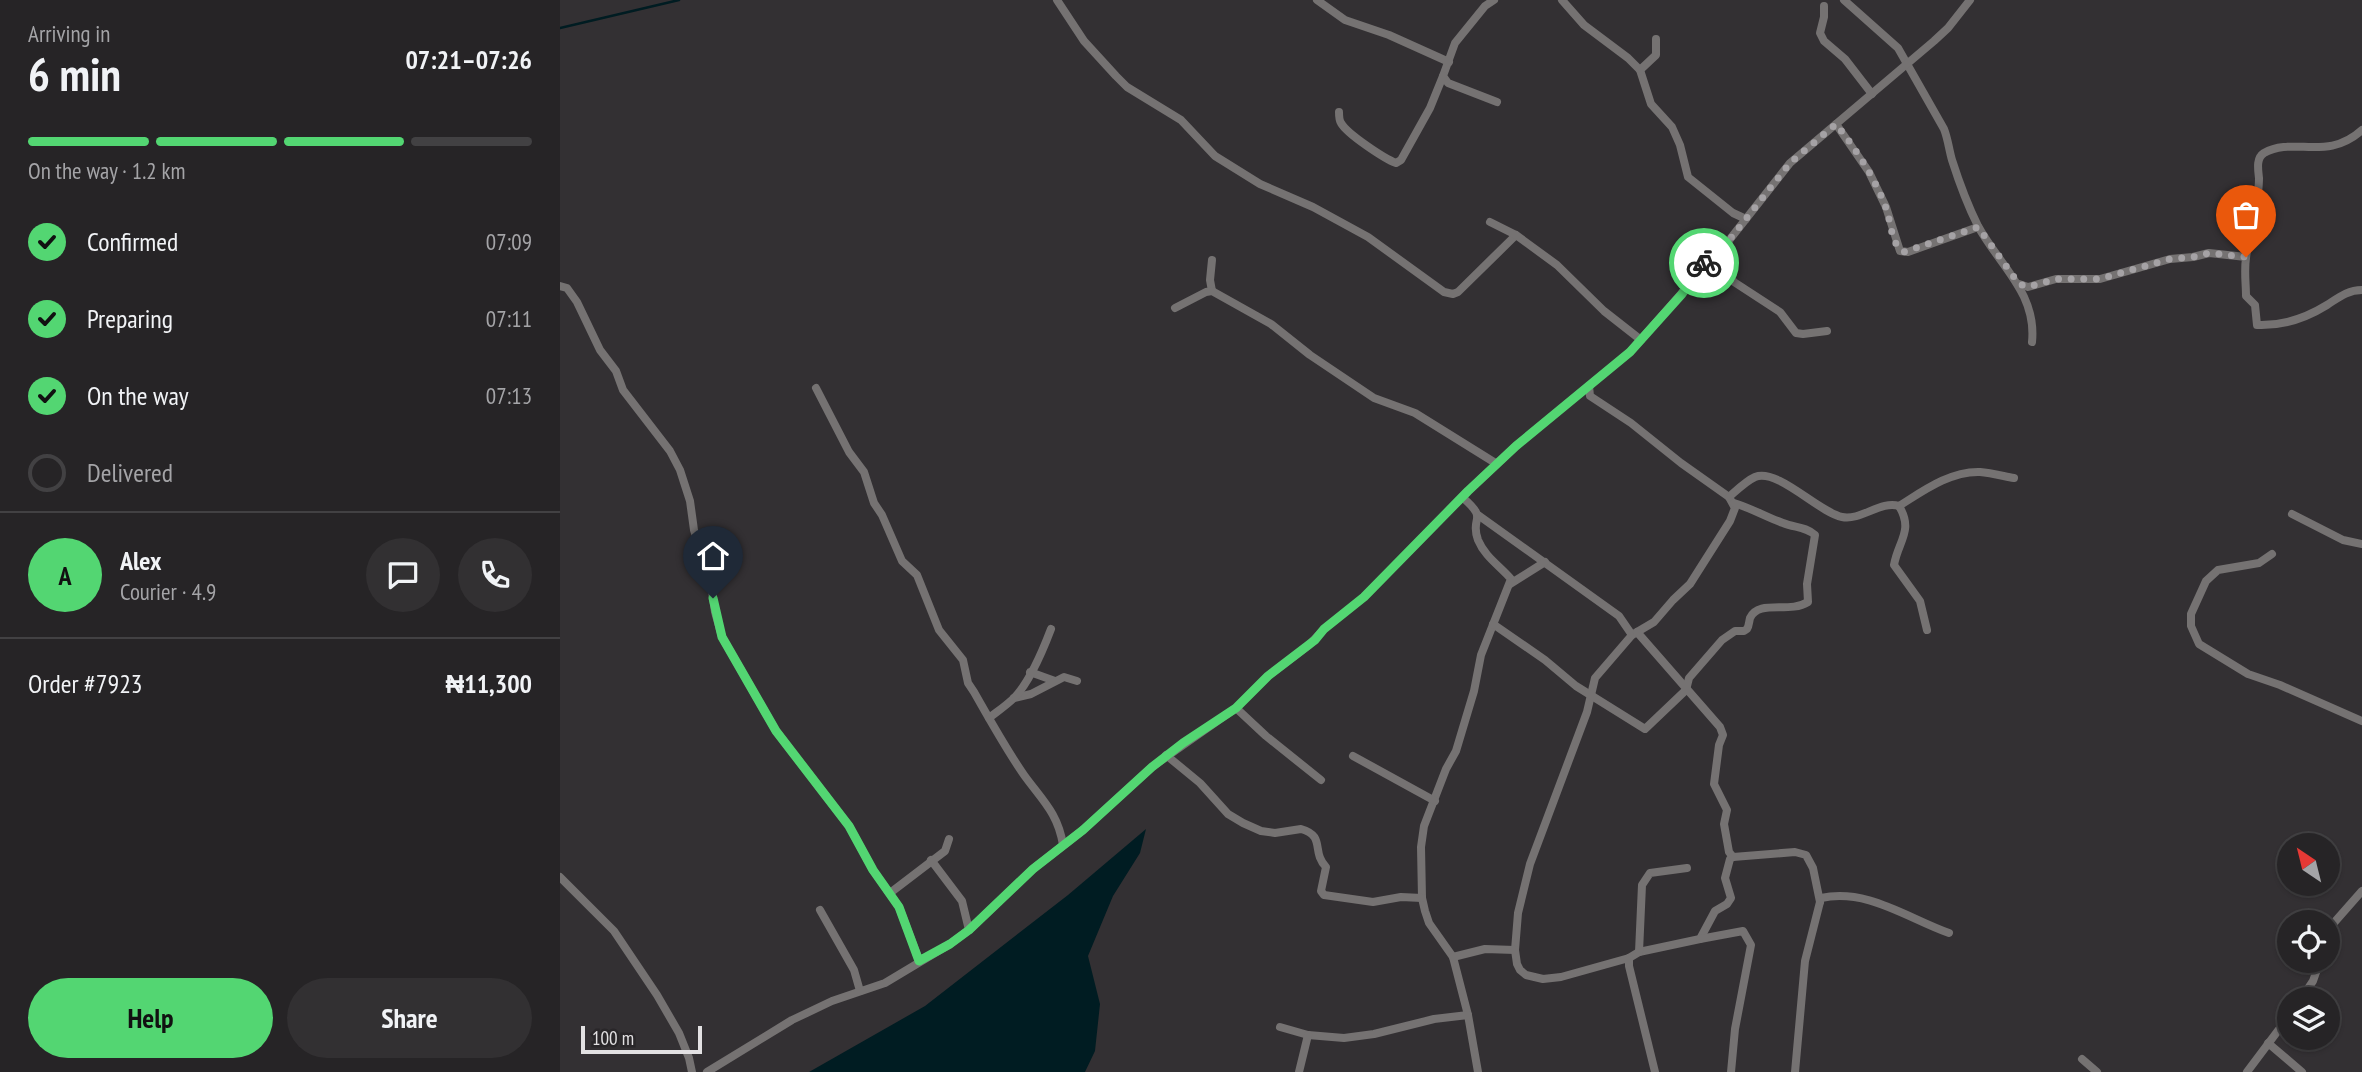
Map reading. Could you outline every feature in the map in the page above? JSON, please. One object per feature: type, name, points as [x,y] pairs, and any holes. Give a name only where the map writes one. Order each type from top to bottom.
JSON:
[{"type":"street","points":[[1057,0],[1084,41],[1127,87],[1181,121],[1215,156],[1260,184],[1313,207],[1368,237],[1444,292],[1458,292],[1516,235]]},
{"type":"street","points":[[1317,0],[1345,20],[1389,35],[1448,62]]},
{"type":"street","points":[[1339,112],[1343,126],[1355,136],[1396,163],[1401,160],[1430,108],[1455,43],[1485,6],[1494,0]]},
{"type":"street","points":[[1562,0],[1584,26],[1628,58],[1640,71],[1651,104],[1672,127],[1680,145],[1688,177],[1733,213],[1746,219]]},
{"type":"street","points":[[1844,0],[1892,40],[1944,129],[1951,157],[1978,227],[2019,284],[2033,325],[2032,342]]},
{"type":"street","points":[[707,1072],[792,1020],[885,983],[950,944],[1166,755],[1236,708],[1268,676],[1364,597],[1497,464],[1620,361],[1682,294],[1700,268],[1723,248],[1790,163],[1948,28],[1970,0]]},
{"type":"street","points":[[1824,6],[1820,33],[1824,41],[1845,59],[1872,94]]},
{"type":"street","points":[[1640,71],[1656,55],[1656,38]]},
{"type":"street","points":[[1443,76],[1448,83],[1497,102]]},
{"type":"street","points":[[1836,124],[1869,172],[1886,207],[1900,251],[1908,252],[1978,227]]},
{"type":"street","points":[[2362,130],[2340,145],[2321,148],[2288,147],[2262,154],[2259,159],[2255,217],[2246,257],[2246,296],[2255,305],[2257,326],[2272,326],[2303,318],[2328,305],[2334,298],[2362,290]]},
{"type":"street","points":[[1490,222],[1516,235],[1557,265],[1604,311],[1641,340]]},
{"type":"street","points":[[2019,284],[2028,287],[2056,279],[2100,279],[2170,259],[2209,253],[2246,257]]},
{"type":"street","points":[[1713,256],[1734,282],[1780,312],[1796,333],[1827,331]]},
{"type":"street","points":[[1212,261],[1212,290],[1271,324],[1310,355],[1374,398],[1415,412],[1497,464]]},
{"type":"street","points":[[560,286],[567,288],[577,302],[604,356],[616,371],[623,390],[670,451],[680,470],[690,501],[694,530],[711,583],[722,637],[776,731],[849,826],[873,870],[899,907],[919,961]]},
{"type":"street","points":[[1175,308],[1212,290]]},
{"type":"street","points":[[1493,624],[1545,660],[1576,686],[1645,729],[1686,690],[1689,678],[1701,662],[1728,635],[1747,629],[1750,618],[1759,609],[1799,607],[1808,602],[1807,584],[1815,535],[1805,528],[1780,522],[1731,500],[1631,423],[1590,396],[1589,386]]},
{"type":"street","points":[[816,388],[849,452],[864,472],[874,503],[902,561],[917,575],[939,630],[963,660],[968,683],[1025,776],[1042,795],[1061,830],[1063,845]]},
{"type":"street","points":[[1899,506],[1934,484],[1961,474],[1979,472],[2014,478]]},
{"type":"street","points":[[1731,500],[1760,476],[1782,482],[1839,517],[1851,517],[1895,504],[1899,506],[1907,521],[1894,565],[1920,601],[1927,630]]},
{"type":"street","points":[[1462,497],[1476,509],[1477,538],[1492,560],[1511,579],[1481,655],[1474,691],[1456,751],[1446,769],[1424,826],[1421,847],[1422,898],[1429,923],[1453,957],[1468,1015],[1478,1072]]},
{"type":"street","points":[[1731,500],[1735,508],[1730,521],[1690,584],[1654,622],[1635,633],[1595,678],[1587,712],[1530,864],[1518,913],[1515,950],[1520,970],[1526,975],[1544,979],[1629,958],[1639,952],[1743,931],[1751,945],[1735,1029],[1731,1072]]},
{"type":"street","points":[[2292,514],[2343,540],[2362,544]]},
{"type":"street","points":[[1478,515],[1619,616],[1720,727],[1723,735],[1714,784],[1727,810],[1724,824],[1729,852],[1733,857]]},
{"type":"street","points":[[2272,554],[2259,563],[2218,570],[2206,581],[2191,614],[2191,625],[2199,644],[2248,674],[2362,721]]},
{"type":"street","points":[[1510,584],[1545,562]]},
{"type":"street","points":[[989,718],[1014,698],[1044,648],[1051,629]]},
{"type":"street","points":[[1030,672],[1055,681]]},
{"type":"street","points":[[1014,698],[1031,694],[1064,677],[1077,681]]},
{"type":"street","points":[[1236,708],[1321,780]]},
{"type":"street","points":[[1166,755],[1200,783],[1228,814],[1243,823],[1261,831],[1284,833],[1301,829],[1317,838],[1321,862],[1326,867],[1321,884],[1324,895],[1373,902],[1401,897],[1422,898]]},
{"type":"street","points":[[1353,756],[1435,801]]},
{"type":"street","points":[[890,893],[945,852],[949,839]]},
{"type":"street","points":[[1699,939],[1715,911],[1727,904],[1731,898],[1725,878],[1730,859],[1796,852],[1806,855],[1813,868],[1819,902],[1805,961],[1795,1072]]},
{"type":"street","points":[[932,860],[962,901],[969,930]]},
{"type":"street","points":[[1639,952],[1642,884],[1650,873],[1687,868]]},
{"type":"street","points":[[560,877],[614,931],[679,1033],[692,1072]]},
{"type":"street","points":[[2340,916],[2362,891]]},
{"type":"street","points":[[1819,902],[1821,898],[1840,895],[1862,898],[1890,907],[1948,933]]},
{"type":"street","points":[[820,910],[854,970],[860,991]]},
{"type":"street","points":[[1453,957],[1485,949],[1515,950]]},
{"type":"street","points":[[1629,958],[1640,1017],[1655,1072]]},
{"type":"street","points":[[1280,1027],[1308,1035],[1344,1038],[1374,1034],[1434,1019],[1468,1015]]},
{"type":"street","points":[[2247,1072],[2277,1031]]},
{"type":"street","points":[[1299,1072],[1308,1035]]},
{"type":"street","points":[[2268,1043],[2302,1072]]},
{"type":"street","points":[[2082,1059],[2097,1072]]},
{"type":"water","points":[[1146,829],[1140,853],[1113,896],[1088,956],[1100,1004],[1095,1051],[1085,1072],[809,1072],[925,1006],[1068,895]]},
{"type":"waterway","points":[[560,28],[679,0]]},
{"type":"way so far","points":[[1704,263],[1723,248],[1784,169],[1836,124],[1869,172],[1886,207],[1900,251],[1908,252],[1978,227],[2019,284],[2028,287],[2056,279],[2100,279],[2170,259],[2209,253],[2246,257]]},
{"type":"route","points":[[713,598],[722,637],[776,731],[849,826],[873,870],[899,907],[919,961],[969,930],[1033,869],[1083,830],[1152,767],[1236,708],[1268,676],[1364,597],[1516,446],[1630,352],[1682,294],[1704,263]]}]
